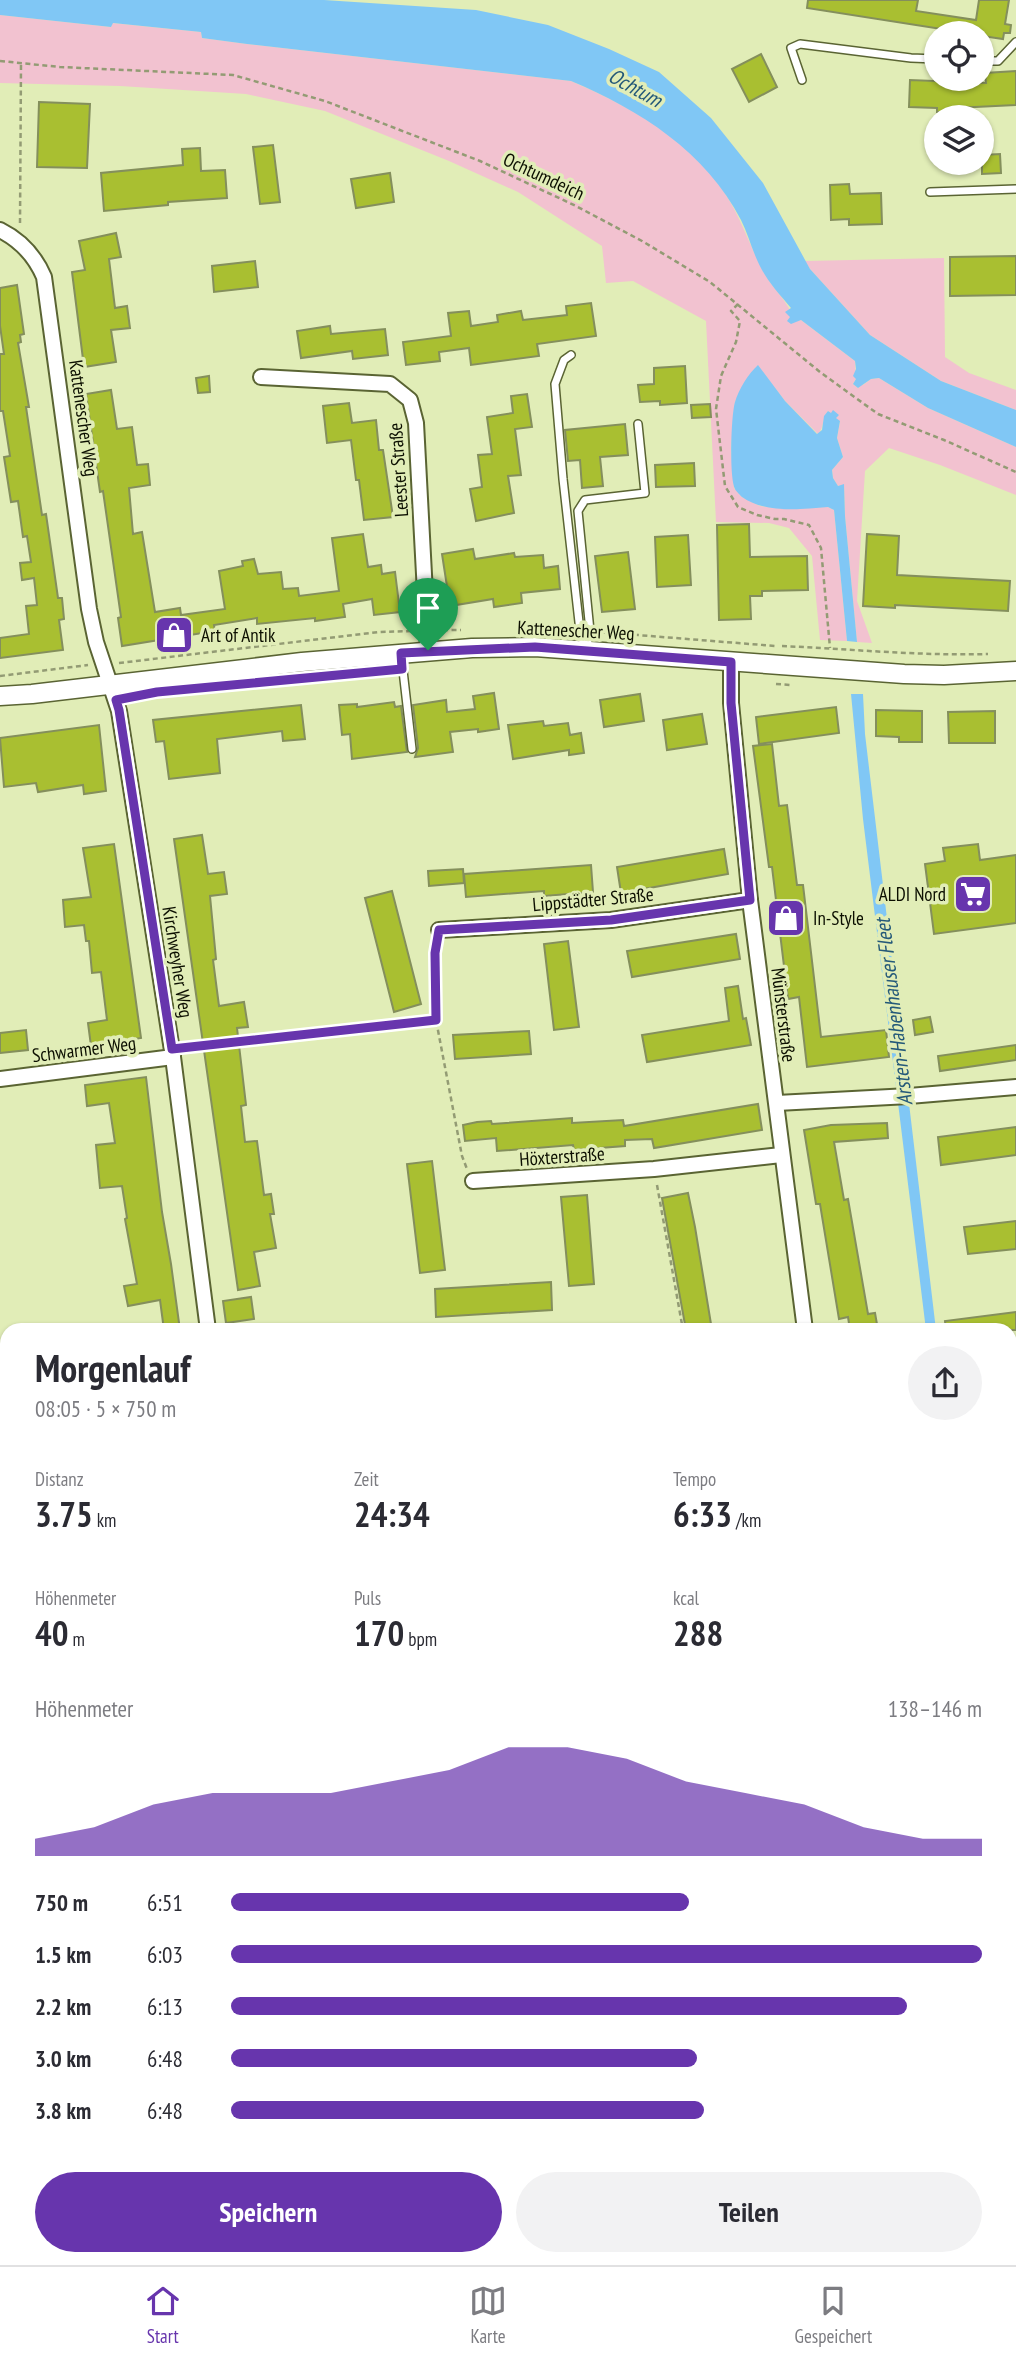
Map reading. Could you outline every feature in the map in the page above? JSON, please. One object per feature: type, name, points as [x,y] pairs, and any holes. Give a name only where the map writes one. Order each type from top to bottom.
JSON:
[{"type":"street","name":"Kattenescher Weg","points":[[0,230],[20,244],[38,263],[44,277],[89,609],[96,642],[111,684],[428,650],[535,647],[944,675],[1016,671]]},
{"type":"street","name":"Leester Straße","points":[[261,377],[390,384],[410,400],[416,423],[428,650]]},
{"type":"street","name":"Münsterstraße","points":[[731,662],[731,703],[750,900],[804,1323]]},
{"type":"street","points":[[0,696],[111,684]]},
{"type":"street","name":"Kirchweyher Weg","points":[[111,684],[119,710],[172,1053],[207,1323]]},
{"type":"street","name":"Lippstädter Straße","points":[[439,930],[611,920],[750,900]]},
{"type":"street","name":"Schwarmer Weg","points":[[0,1079],[172,1053]]},
{"type":"street","points":[[776,1103],[902,1097],[1016,1087]]},
{"type":"street","name":"Höxterstraße","points":[[473,1181],[654,1169],[781,1155]]},
{"type":"lane","points":[[994,61],[998,61],[1016,42]]},
{"type":"lane","points":[[802,80],[792,48],[800,44],[924,59]]},
{"type":"lane","points":[[930,192],[1016,188]]},
{"type":"lane","points":[[570,355],[564,360],[555,384],[580,631],[586,651]]},
{"type":"lane","points":[[586,651],[590,631],[578,511],[585,500],[645,494],[638,424]]},
{"type":"lane","points":[[401,653],[412,749]]},
{"type":"path","name":"Ochtumdeich","points":[[0,61],[233,75],[324,101],[480,161],[576,206],[642,241],[710,282],[820,372],[878,414],[1016,472]]},
{"type":"path","points":[[20,244],[21,63]]},
{"type":"path","points":[[738,304],[731,311],[740,321],[736,342],[722,376],[716,410],[725,486],[738,507],[757,515],[809,525],[821,548],[831,669]]},
{"type":"path","points":[[769,681],[791,685]]},
{"type":"path","points":[[439,930],[435,953],[436,1020],[462,1156],[473,1181]]},
{"type":"path","points":[[172,1053],[436,1020]]},
{"type":"path","points":[[654,1169],[682,1323]]},
{"type":"shaded area","points":[[0,15],[111,27],[112,23],[201,32],[202,38],[247,44],[571,81],[591,90],[652,123],[705,167],[732,204],[765,274],[795,321],[801,320],[855,361],[856,379],[853,384],[858,388],[871,379],[879,378],[928,408],[1016,447],[1016,495],[889,448],[865,471],[857,601],[872,643],[857,642],[844,485],[838,486],[832,470],[843,457],[837,438],[840,422],[828,411],[818,434],[785,401],[758,366],[735,402],[731,448],[734,488],[742,497],[760,506],[828,507],[834,510],[847,641],[820,640],[812,556],[789,528],[769,523],[716,522],[706,321],[633,281],[606,283],[602,246],[518,192],[325,111],[246,94],[120,86],[0,83]]},
{"type":"shaded area","points":[[944,258],[945,357],[969,373],[1016,390],[1016,410],[941,381],[870,335],[805,261]]},
{"type":"water","name":"Ochtum","points":[[0,0],[324,0],[476,10],[548,25],[609,49],[659,72],[711,118],[763,183],[810,269],[870,335],[941,381],[1016,410],[1016,447],[928,408],[879,378],[871,379],[858,388],[853,384],[856,379],[853,376],[855,361],[801,320],[791,324],[787,321],[790,317],[785,312],[791,308],[765,275],[741,220],[709,174],[669,136],[646,120],[622,105],[571,81],[247,44],[202,38],[201,32],[113,23],[111,27],[0,15]]},
{"type":"water","points":[[758,365],[785,401],[817,434],[822,430],[824,416],[828,411],[831,413],[833,410],[839,415],[836,418],[840,421],[837,438],[843,457],[832,470],[838,486],[844,484],[857,642],[847,641],[834,510],[828,507],[784,509],[762,506],[742,497],[735,489],[731,461],[734,409],[741,387]]},
{"type":"water","name":"Arsten-Habenhauser Fleet","points":[[851,694],[863,694],[865,734],[935,1323],[925,1323],[863,819]]},
{"type":"building","points":[[808,0],[918,0],[916,11],[976,20],[979,0],[1009,0],[1005,24],[1011,25],[1010,33],[1004,33],[1003,39],[994,38],[994,21],[924,21],[924,26],[807,8]]},
{"type":"building","points":[[761,54],[777,87],[749,102],[732,69]]},
{"type":"building","points":[[1016,71],[1016,105],[909,107],[910,80],[924,81],[924,91],[994,91],[994,72]]},
{"type":"building","points":[[39,102],[90,104],[87,168],[37,167]]},
{"type":"building","points":[[273,145],[280,202],[260,204],[253,147]]},
{"type":"building","points":[[200,148],[201,171],[225,170],[227,198],[168,202],[168,205],[104,211],[101,173],[183,165],[182,149]]},
{"type":"building","points":[[994,154],[1000,154],[1001,173],[994,173]]},
{"type":"building","points":[[390,173],[394,202],[356,208],[351,179]]},
{"type":"building","points":[[849,184],[850,194],[881,193],[882,224],[849,225],[849,219],[831,220],[830,185]]},
{"type":"building","points":[[116,233],[121,257],[109,259],[115,308],[127,306],[130,328],[111,330],[116,362],[84,367],[72,272],[85,270],[79,241]]},
{"type":"building","points":[[1016,256],[1016,295],[950,296],[950,257]]},
{"type":"building","points":[[255,261],[258,287],[214,292],[212,266]]},
{"type":"building","points":[[17,285],[24,334],[20,335],[21,342],[18,343],[29,407],[26,407],[42,515],[46,514],[58,598],[62,598],[64,619],[59,620],[63,650],[0,658],[0,638],[29,634],[26,606],[37,605],[34,578],[22,580],[20,563],[31,562],[27,536],[23,537],[18,501],[11,502],[4,457],[10,456],[3,411],[0,411],[0,354],[4,354],[0,326],[0,288]]},
{"type":"building","points":[[591,303],[596,336],[537,344],[539,356],[471,365],[469,348],[439,352],[440,361],[406,365],[403,342],[451,336],[448,313],[469,311],[471,326],[498,322],[497,315],[521,311],[523,320],[567,315],[566,306]]},
{"type":"building","points":[[330,326],[331,334],[385,329],[388,355],[353,359],[352,351],[301,358],[297,331]]},
{"type":"building","points":[[685,366],[687,403],[660,405],[660,401],[640,402],[638,385],[654,384],[654,368]]},
{"type":"building","points":[[209,376],[210,392],[198,393],[196,378]]},
{"type":"building","points":[[111,390],[117,429],[132,427],[137,465],[148,464],[150,485],[129,488],[133,534],[142,532],[155,612],[180,608],[181,615],[225,609],[219,571],[243,566],[242,561],[254,559],[258,574],[281,572],[283,589],[298,588],[299,596],[339,591],[332,538],[363,534],[368,567],[381,565],[382,574],[395,572],[400,612],[374,615],[372,599],[343,604],[345,617],[257,624],[257,618],[214,625],[215,631],[122,646],[118,618],[121,617],[103,491],[100,492],[86,394]]},
{"type":"building","points":[[527,394],[532,427],[515,429],[521,475],[508,476],[514,513],[476,521],[470,489],[482,487],[478,455],[492,454],[487,417],[513,413],[511,396]]},
{"type":"building","points":[[349,403],[352,423],[376,420],[379,450],[383,450],[393,517],[364,520],[351,440],[327,443],[323,406]]},
{"type":"building","points":[[710,404],[711,417],[692,418],[691,405]]},
{"type":"building","points":[[625,424],[628,455],[600,457],[603,486],[582,488],[580,460],[568,461],[565,430]]},
{"type":"building","points":[[694,463],[695,486],[656,487],[655,465]]},
{"type":"building","points":[[749,524],[750,557],[807,556],[808,590],[762,591],[762,596],[750,596],[751,619],[719,620],[717,525]]},
{"type":"building","points":[[867,534],[899,536],[897,575],[1010,581],[1008,611],[895,605],[895,608],[863,606]]},
{"type":"building","points":[[688,535],[691,585],[657,587],[655,537]]},
{"type":"building","points":[[473,549],[475,559],[514,553],[515,557],[543,555],[544,568],[558,566],[560,589],[521,593],[522,603],[494,607],[493,599],[450,606],[442,554]]},
{"type":"building","points":[[628,552],[635,609],[602,612],[595,556]]},
{"type":"building","points":[[494,693],[499,729],[450,732],[453,752],[415,757],[418,748],[413,705],[446,700],[447,712],[475,709],[473,696]]},
{"type":"building","points":[[640,694],[644,721],[604,727],[600,700]]},
{"type":"building","points":[[394,702],[395,707],[401,706],[407,752],[352,759],[350,734],[342,735],[339,705],[357,704],[357,707]]},
{"type":"building","points":[[301,705],[305,739],[283,741],[282,731],[217,739],[220,773],[169,779],[164,741],[156,742],[153,720]]},
{"type":"building","points":[[836,707],[839,733],[759,744],[756,717]]},
{"type":"building","points":[[876,710],[922,711],[922,742],[899,742],[899,737],[876,736]]},
{"type":"building","points":[[995,711],[995,743],[949,743],[948,712]]},
{"type":"building","points":[[702,714],[707,744],[667,750],[663,720]]},
{"type":"building","points":[[543,721],[544,726],[568,723],[570,735],[581,733],[584,753],[569,755],[569,750],[513,759],[508,725]]},
{"type":"building","points":[[99,725],[106,791],[84,794],[83,785],[38,792],[36,783],[4,787],[0,738]]},
{"type":"building","points":[[772,744],[779,806],[787,805],[797,885],[803,885],[821,1037],[886,1030],[889,1057],[807,1067],[799,997],[788,999],[772,867],[769,867],[753,746]]},
{"type":"building","points":[[202,835],[208,874],[224,872],[227,894],[210,896],[216,959],[213,960],[219,1006],[244,1002],[248,1027],[237,1028],[246,1105],[241,1106],[245,1142],[257,1141],[264,1195],[271,1194],[274,1214],[270,1214],[276,1248],[254,1252],[260,1286],[238,1290],[174,839]]},
{"type":"building","points":[[114,844],[141,1038],[91,1046],[88,1023],[107,1020],[101,972],[92,973],[89,941],[86,941],[84,925],[65,927],[63,900],[91,897],[83,848]]},
{"type":"building","name":"ALDI Nord","points":[[978,844],[980,860],[1016,855],[1016,923],[934,934],[925,864],[945,861],[943,848]]},
{"type":"building","points":[[724,849],[728,874],[621,893],[617,867]]},
{"type":"building","points":[[591,865],[593,892],[544,896],[544,891],[466,897],[464,874]]},
{"type":"building","points":[[463,869],[464,883],[429,886],[428,871]]},
{"type":"building","points":[[392,891],[421,1004],[394,1012],[365,898]]},
{"type":"building","points":[[736,934],[740,959],[632,977],[627,951]]},
{"type":"building","points":[[568,941],[579,1027],[554,1030],[544,944]]},
{"type":"building","points":[[738,986],[743,1019],[746,1018],[751,1045],[647,1062],[642,1035],[729,1021],[725,988]]},
{"type":"building","points":[[930,1017],[933,1032],[915,1035],[913,1020]]},
{"type":"building","points":[[26,1030],[28,1050],[0,1053],[0,1033]]},
{"type":"building","points":[[529,1031],[531,1054],[455,1059],[453,1035]]},
{"type":"building","points":[[1016,1045],[1016,1060],[940,1071],[938,1056]]},
{"type":"building","points":[[146,1077],[162,1212],[179,1323],[163,1323],[160,1300],[128,1306],[124,1286],[137,1284],[122,1186],[100,1188],[96,1145],[115,1143],[109,1103],[87,1106],[85,1085]]},
{"type":"building","points":[[758,1104],[762,1130],[654,1148],[652,1139],[625,1140],[625,1146],[574,1150],[573,1145],[497,1151],[496,1138],[465,1141],[463,1125],[491,1121],[492,1124],[572,1118],[572,1123],[623,1120],[624,1126]]},
{"type":"building","points":[[887,1123],[888,1138],[834,1142],[844,1200],[848,1199],[868,1314],[875,1313],[877,1323],[849,1323],[848,1317],[839,1319],[820,1204],[816,1204],[804,1130],[831,1125]]},
{"type":"building","points":[[1016,1127],[1016,1155],[941,1165],[938,1137]]},
{"type":"building","points":[[432,1161],[445,1270],[420,1273],[407,1164]]},
{"type":"building","points":[[688,1193],[711,1323],[685,1323],[662,1198]]},
{"type":"building","points":[[587,1195],[594,1284],[569,1286],[561,1197]]},
{"type":"building","points":[[1016,1221],[1016,1249],[968,1254],[964,1227]]},
{"type":"building","points":[[551,1282],[552,1310],[436,1317],[435,1289]]},
{"type":"building","points":[[251,1297],[254,1319],[226,1323],[223,1301]]},
{"type":"building","points":[[1016,1312],[1016,1323],[945,1321]]},
{"type":"place","name":"Art of Antik","points":[[174,635]]},
{"type":"place","name":"ALDI Nord","points":[[973,894]]},
{"type":"place","name":"In-Style","points":[[786,918]]},
{"type":"route","points":[[535,647],[731,662],[731,703],[750,900],[611,920],[439,930],[435,953],[436,1020],[172,1049],[116,700],[157,692],[402,669],[401,653],[428,650],[535,647]]}]
